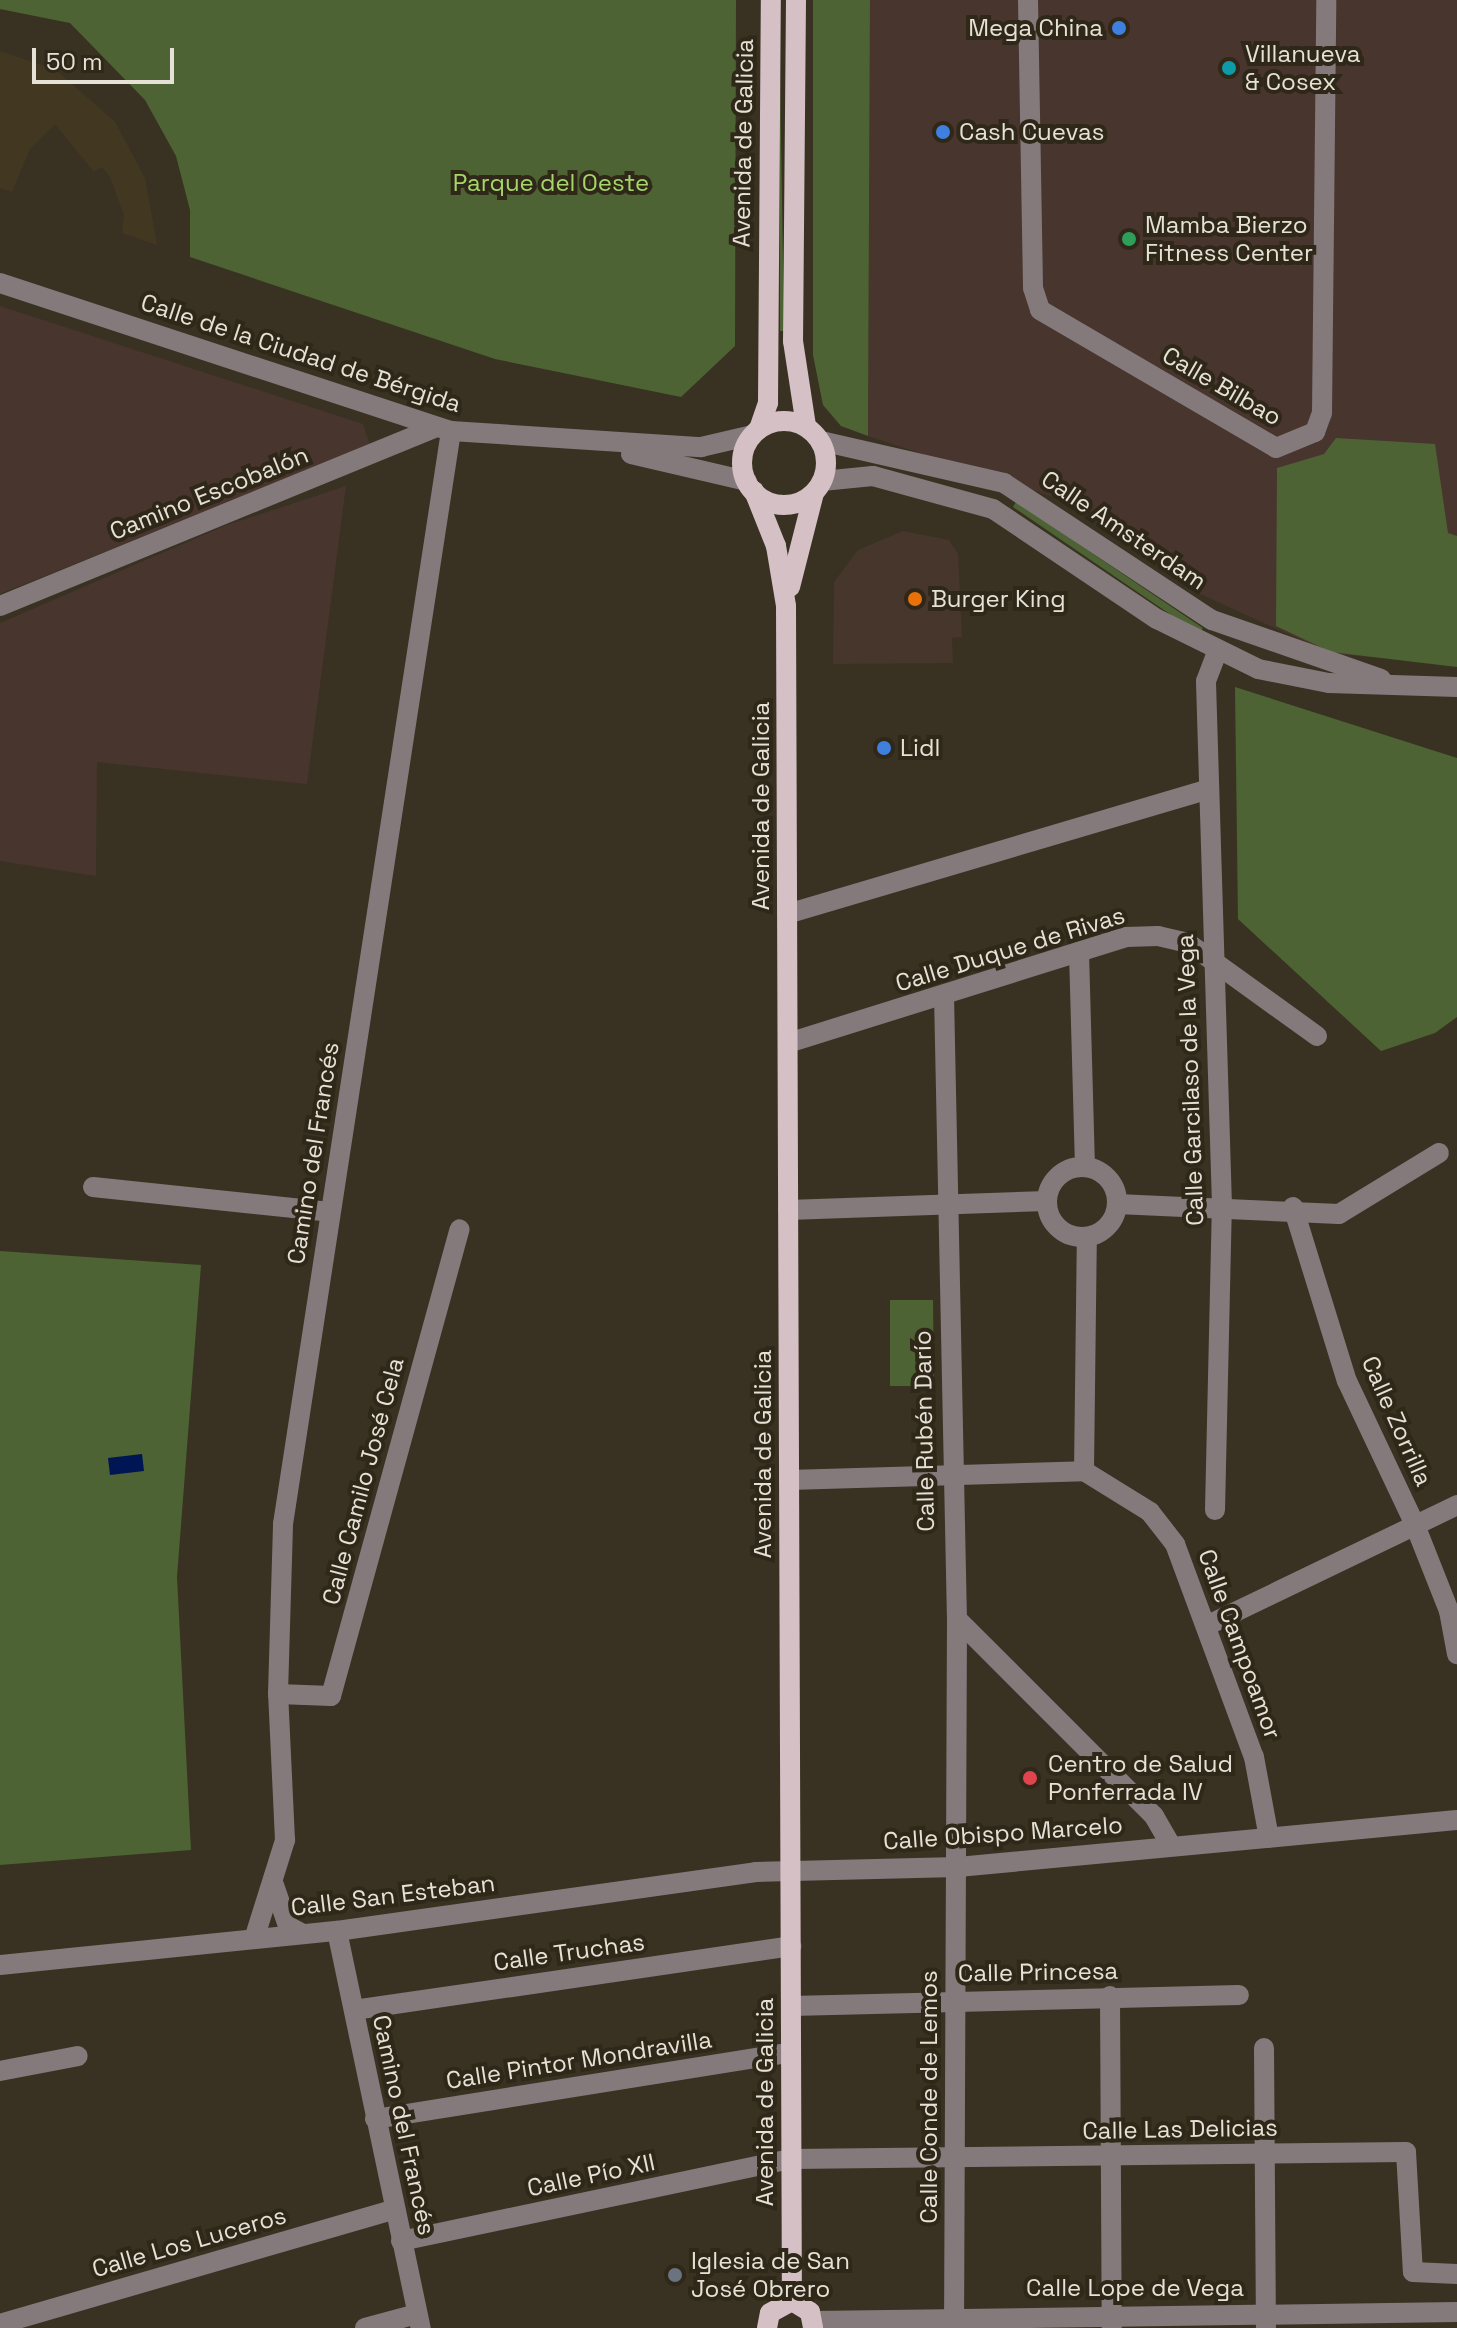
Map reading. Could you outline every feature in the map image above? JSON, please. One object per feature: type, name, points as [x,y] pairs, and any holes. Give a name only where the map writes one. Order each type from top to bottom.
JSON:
[{"type":"main road","name":"Avenida de Galicia","points":[[756,432],[768,403],[771,0]]},
{"type":"main road","points":[[796,0],[793,341],[806,426]]},
{"type":"main road","points":[[782,421],[806,426],[821,441],[818,487],[788,505],[750,486],[744,452],[756,432],[782,421]]},
{"type":"main road","name":"Avenida de Galicia","points":[[750,486],[776,546],[786,606],[792,2301]]},
{"type":"main road","name":"Avenida de Galicia","points":[[786,606],[818,487]]},
{"type":"main road","points":[[767,2328],[770,2313],[792,2301],[814,2325]]},
{"type":"street","name":"Calle Bilbao","points":[[1028,0],[1033,288],[1040,310],[1276,448],[1315,432],[1322,413],[1326,0]]},
{"type":"street","name":"Calle de la Ciudad de Bérgida","points":[[0,283],[444,429],[592,445],[701,447],[756,432]]},
{"type":"street","name":"Camino Escobalón","points":[[0,606],[444,429]]},
{"type":"street","name":"Camino del Francés","points":[[255,1936],[274,1885],[286,1811],[278,1694],[283,1524],[444,429]]},
{"type":"street","name":"Calle Amsterdam","points":[[821,441],[1004,483],[1070,520],[1212,620],[1392,684]]},
{"type":"street","name":"Calle de la Ciudad de Bérgida","points":[[592,445],[750,486]]},
{"type":"street","name":"Calle Amsterdam","points":[[818,487],[873,476],[993,509],[1157,619],[1258,669],[1329,683],[1457,687]]},
{"type":"street","name":"Calle Garcilaso de la Vega","points":[[1215,1510],[1222,1206],[1212,959],[1206,681],[1218,650]]},
{"type":"street","points":[[787,914],[1208,789]]},
{"type":"street","name":"Calle Duque de Rivas","points":[[788,1043],[1079,952],[1158,936],[1188,943],[1317,1036]]},
{"type":"street","points":[[1079,952],[1085,1166]]},
{"type":"street","name":"Calle Rubén Darío","points":[[944,995],[949,1476],[957,1619],[958,1867]]},
{"type":"street","points":[[1117,1204],[1293,1207],[1339,1214],[1439,1153]]},
{"type":"street","points":[[1085,1166],[1060,1175],[1047,1201],[1056,1225],[1087,1237]]},
{"type":"street","points":[[1085,1166],[1114,1187],[1117,1204],[1110,1224],[1087,1237]]},
{"type":"street","points":[[93,1187],[330,1212]]},
{"type":"street","points":[[788,1210],[1047,1201]]},
{"type":"street","name":"Calle Zorrilla","points":[[1293,1207],[1347,1381],[1415,1525],[1449,1611],[1457,1654]]},
{"type":"street","name":"Calle Camilo José Cela","points":[[278,1694],[331,1696],[460,1229]]},
{"type":"street","points":[[789,1480],[1084,1471],[1087,1237]]},
{"type":"street","name":"Calle Campoamor","points":[[1084,1471],[1150,1512],[1175,1544],[1254,1757],[1269,1838]]},
{"type":"street","points":[[1206,1626],[1457,1505]]},
{"type":"street","points":[[957,1619],[1154,1816],[1171,1846]]},
{"type":"street","name":"Calle Obispo Marcelo","points":[[790,1871],[958,1867],[1457,1820]]},
{"type":"street","name":"Calle Conde de Lemos","points":[[954,2321],[958,1867]]},
{"type":"street","name":"Calle San Esteban","points":[[0,1965],[255,1936],[337,1931],[790,1871]]},
{"type":"street","name":"Camino del Francés","points":[[274,1885],[288,1926],[301,1933]]},
{"type":"street","name":"Camino del Francés","points":[[337,1931],[393,2210],[419,2321]]},
{"type":"street","name":"Calle Truchas","points":[[354,2010],[791,1946]]},
{"type":"street","name":"Calle Princesa","points":[[791,2006],[1239,1995]]},
{"type":"street","points":[[1110,1996],[1112,2321]]},
{"type":"street","points":[[1264,2048],[1262,2154],[1266,2321]]},
{"type":"street","name":"Calle Pintor Mondravilla","points":[[375,2119],[791,2052]]},
{"type":"street","points":[[0,2071],[78,2056]]},
{"type":"street","name":"Calle Las Delicias","points":[[791,2159],[1406,2152],[1413,2272],[1457,2274]]},
{"type":"street","name":"Calle Pío XII","points":[[401,2241],[791,2159]]},
{"type":"street","name":"Calle Los Luceros","points":[[0,2324],[393,2210]]},
{"type":"street","name":"Calle Lope de Vega","points":[[814,2325],[954,2321],[1266,2321],[1457,2312]]},
{"type":"street","points":[[365,2328],[419,2321]]},
{"type":"shaded area","points":[[870,0],[1457,0],[1457,664],[1332,654],[1196,592],[1066,501],[868,436]]},
{"type":"shaded area","points":[[0,51],[56,70],[115,122],[145,178],[157,245],[122,233],[124,215],[110,177],[102,167],[94,172],[55,124],[30,149],[12,192],[0,188]]},
{"type":"shaded area","points":[[0,306],[363,424],[370,445],[0,594]]},
{"type":"shaded area","points":[[346,486],[307,784],[97,762],[96,876],[0,861],[0,623],[227,525]]},
{"type":"shaded area","points":[[903,531],[949,540],[958,554],[962,637],[952,638],[953,663],[833,664],[834,582],[858,550]]},
{"type":"shaded area","points":[[142,1454],[144,1471],[110,1475],[108,1458]]},
{"type":"green space","name":"Parque del Oeste","points":[[0,0],[736,0],[735,346],[681,397],[495,359],[190,257],[190,210],[176,156],[145,100],[70,23],[0,9]]},
{"type":"green space","points":[[813,0],[870,0],[868,436],[841,426],[823,405],[813,355]]},
{"type":"green space","points":[[779,5],[784,331],[780,331]]},
{"type":"green space","points":[[1336,438],[1435,444],[1448,533],[1457,536],[1457,667],[1331,652],[1276,626],[1277,468],[1324,454]]},
{"type":"green space","points":[[1016,502],[1203,628],[1199,634],[1013,507]]},
{"type":"green space","points":[[1235,687],[1457,758],[1457,1017],[1435,1033],[1381,1051],[1238,919]]},
{"type":"green space","points":[[0,1251],[201,1265],[177,1577],[191,1850],[0,1865]]},
{"type":"green space","points":[[890,1300],[933,1300],[934,1386],[890,1386]]},
{"type":"place","name":"Mega China","points":[[1119,28]]},
{"type":"place","name":"Villanueva & Cosex","points":[[1229,68]]},
{"type":"place","name":"Cash Cuevas","points":[[943,132]]},
{"type":"place","name":"Mamba Bierzo Fitness Center","points":[[1129,239]]},
{"type":"place","name":"Burger King","points":[[915,599]]},
{"type":"place","name":"Lidl","points":[[884,748]]},
{"type":"place","name":"Centro de Salud Ponferrada IV","points":[[1030,1778]]},
{"type":"place","name":"Iglesia de San José Obrero","points":[[675,2275]]}]
